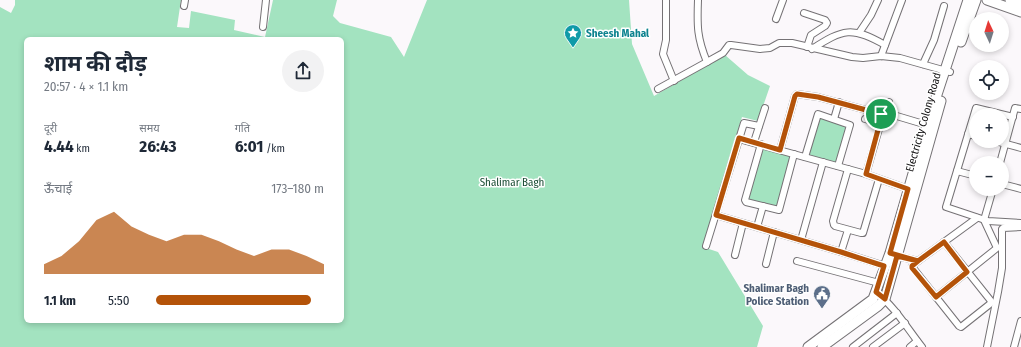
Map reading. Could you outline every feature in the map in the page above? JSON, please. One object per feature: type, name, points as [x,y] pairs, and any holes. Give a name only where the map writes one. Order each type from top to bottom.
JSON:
[{"type":"street","points":[[263,27],[266,0]]},
{"type":"street","points":[[666,0],[666,40],[663,54],[674,81]]},
{"type":"street","points":[[698,0],[698,36],[700,46],[707,62]]},
{"type":"street","points":[[776,19],[783,0]]},
{"type":"street","points":[[859,33],[871,15],[878,0]]},
{"type":"street","points":[[880,56],[902,0]]},
{"type":"street","name":"Electricity Colony Road","points":[[877,288],[884,266],[893,255],[968,0]]},
{"type":"street","name":"Electricity Colony Road","points":[[885,299],[908,189],[927,124],[976,0]]},
{"type":"street","points":[[987,0],[1021,12]]},
{"type":"street","points":[[1010,0],[1021,4]]},
{"type":"street","points":[[923,64],[934,40],[944,6]]},
{"type":"street","points":[[804,13],[825,20],[827,23],[825,26],[812,34],[810,48]]},
{"type":"street","points":[[810,48],[830,37],[840,33],[850,32],[870,36],[885,45]]},
{"type":"street","points":[[658,89],[723,53],[731,44],[760,49],[770,48],[779,43],[786,43],[852,57],[863,58],[880,56],[900,58],[948,72]]},
{"type":"street","points":[[803,90],[927,124]]},
{"type":"street","points":[[780,150],[795,96],[797,94],[839,102],[882,114],[866,174]]},
{"type":"street","points":[[834,119],[839,102]]},
{"type":"street","points":[[886,113],[889,102]]},
{"type":"street","points":[[754,142],[765,108]]},
{"type":"street","points":[[1013,117],[976,108],[947,208],[994,222],[1021,223]]},
{"type":"street","points":[[1009,130],[1015,108],[1021,109]]},
{"type":"street","points":[[805,157],[817,115],[834,119],[850,124],[838,166]]},
{"type":"street","points":[[865,119],[880,123]]},
{"type":"street","points":[[706,246],[744,123],[759,126]]},
{"type":"street","points":[[739,138],[866,174],[908,189]]},
{"type":"street","points":[[761,144],[745,201],[746,202],[779,210],[794,154]]},
{"type":"street","points":[[1009,145],[1021,148]]},
{"type":"street","points":[[801,240],[823,162]]},
{"type":"street","points":[[848,169],[833,223],[835,226],[863,233],[879,179]]},
{"type":"street","points":[[957,171],[969,174]]},
{"type":"street","points":[[1009,186],[1021,189]]},
{"type":"street","points":[[944,242],[990,300],[990,304],[960,327],[912,268],[912,266],[944,242],[981,219],[990,196]]},
{"type":"street","points":[[758,227],[763,206]]},
{"type":"street","points":[[716,215],[884,266]]},
{"type":"street","points":[[936,297],[997,248],[981,219]]},
{"type":"street","points":[[735,255],[743,223]]},
{"type":"street","points":[[987,347],[1002,268],[1002,229],[1021,227]]},
{"type":"street","points":[[841,252],[848,230]]},
{"type":"street","points":[[766,264],[774,232]]},
{"type":"street","points":[[893,255],[918,261]]},
{"type":"street","points":[[797,261],[877,288],[922,347]]},
{"type":"street","points":[[822,347],[828,337],[873,299],[877,288]]},
{"type":"street","points":[[808,347],[828,337],[878,306],[885,299]]},
{"type":"street","points":[[853,347],[897,314]]},
{"type":"street","points":[[1014,347],[1021,321]]},
{"type":"street","points":[[873,347],[905,323]]},
{"type":"street","points":[[910,347],[918,341]]},
{"type":"green space","name":"Shalimar Bagh","points":[[15,0],[181,0],[177,27],[189,28],[191,11],[235,20],[234,30],[265,37],[273,0],[337,0],[333,16],[340,23],[391,37],[404,57],[427,0],[629,0],[632,44],[654,96],[725,55],[748,75],[770,86],[758,121],[742,117],[703,247],[718,252],[763,326],[757,347],[0,347],[0,7],[11,13],[15,5]]},
{"type":"green space","points":[[819,116],[848,125],[837,164],[807,155]]},
{"type":"green space","points":[[762,147],[793,155],[778,209],[747,200]]},
{"type":"place","name":"Sheesh Mahal","points":[[573,48]]},
{"type":"place","name":"Shalimar Bagh Police Station","points":[[822,309]]},
{"type":"route","points":[[881,114],[818,97],[799,93],[797,94],[795,96],[780,150],[739,138],[716,215],[884,266],[876,292],[885,299],[887,287],[897,256],[918,261],[944,242],[967,272],[936,297],[912,268],[912,266],[918,261],[890,253],[908,189],[866,174],[882,115],[881,114]]}]
